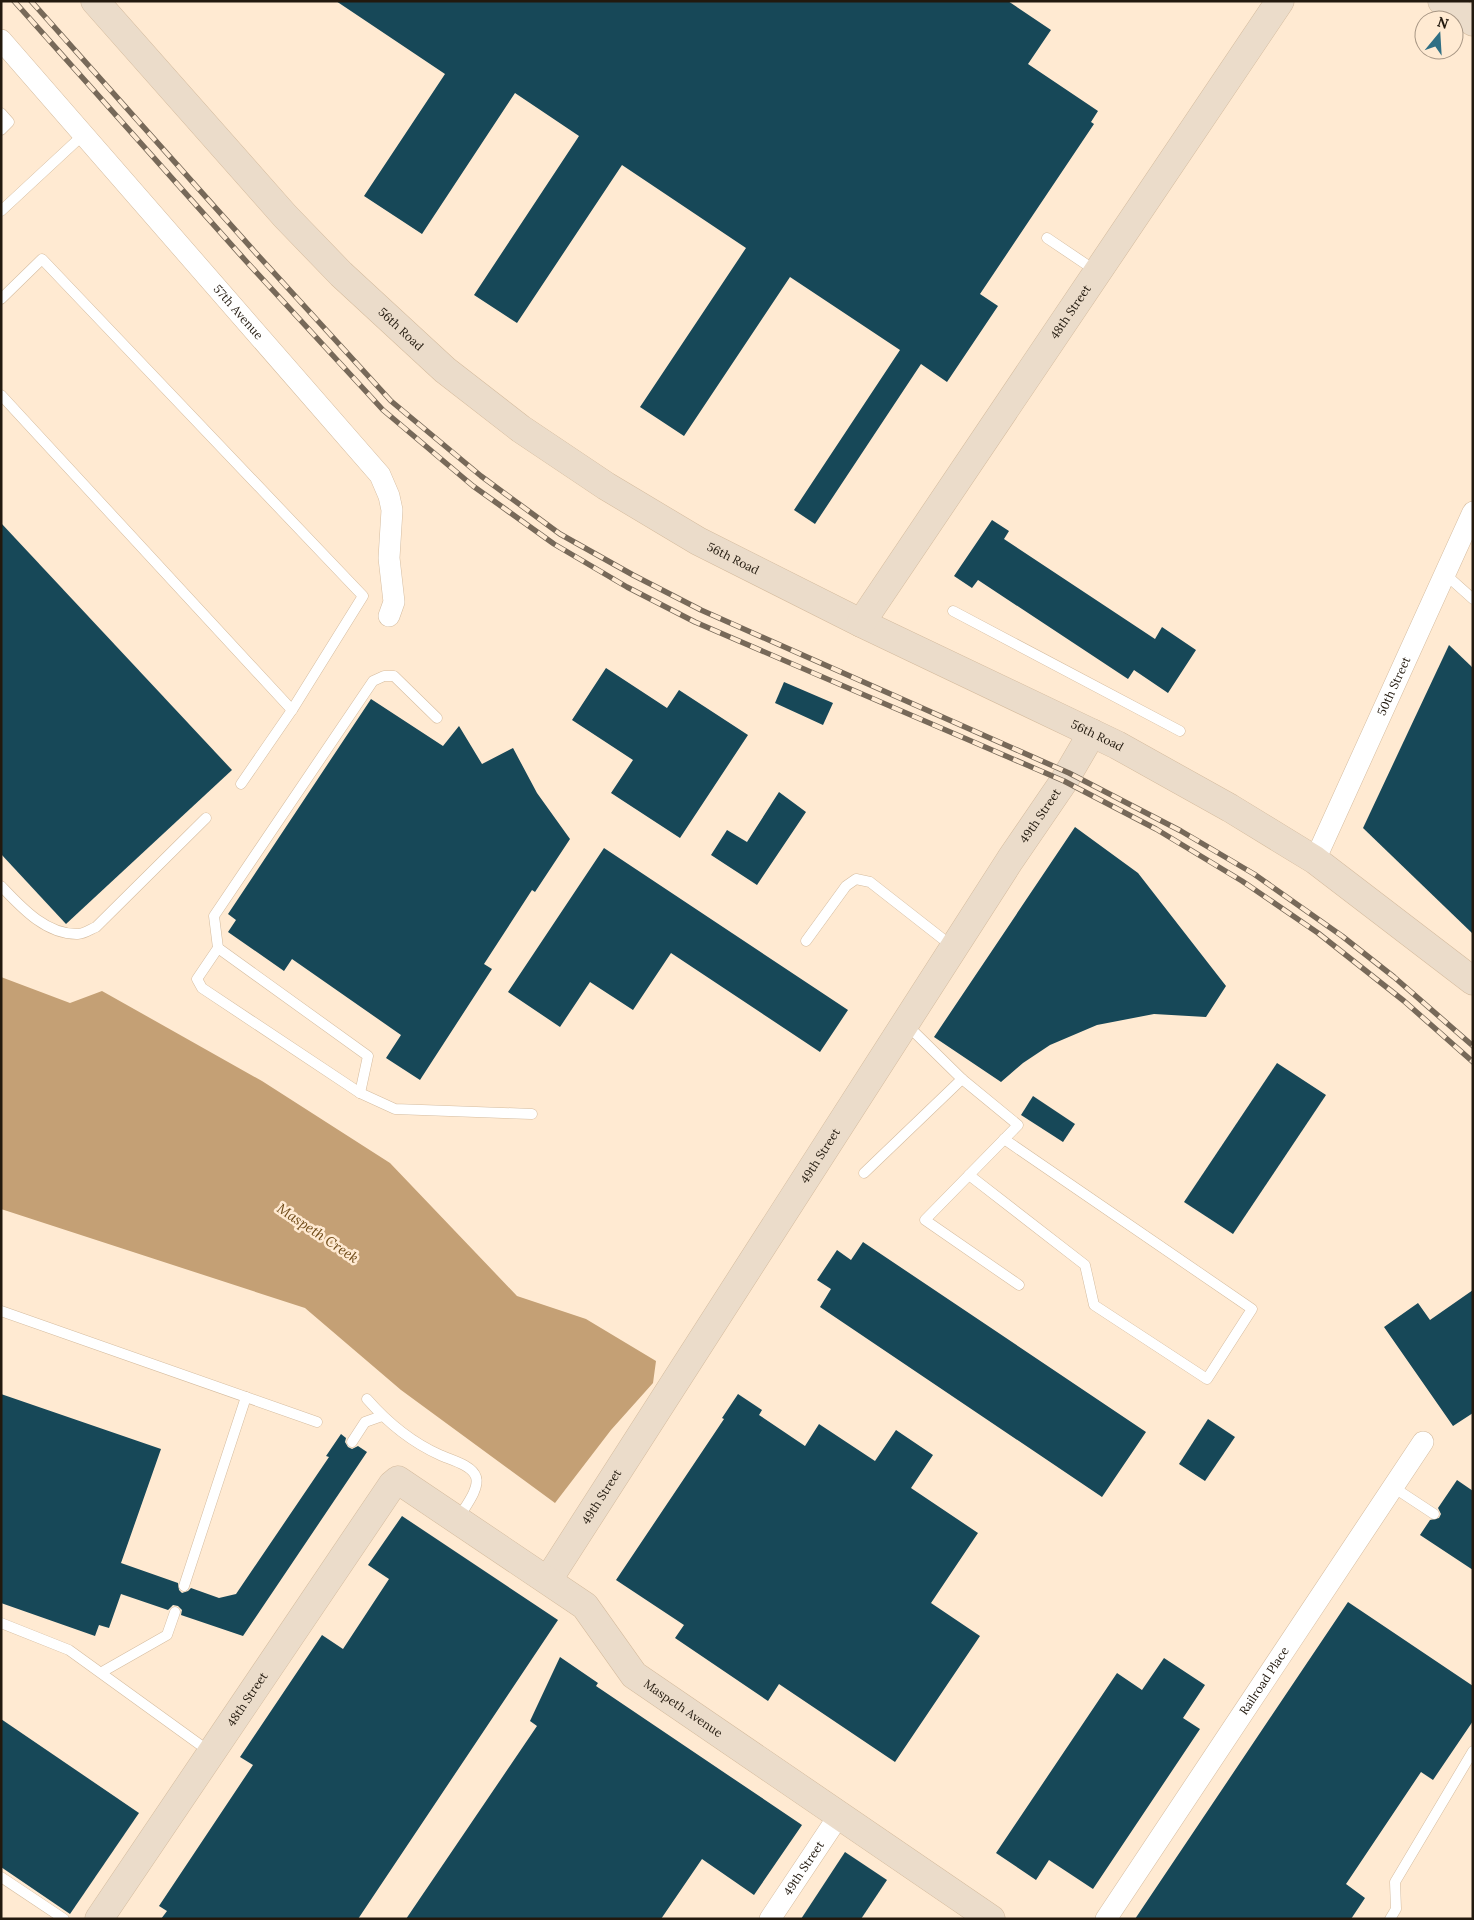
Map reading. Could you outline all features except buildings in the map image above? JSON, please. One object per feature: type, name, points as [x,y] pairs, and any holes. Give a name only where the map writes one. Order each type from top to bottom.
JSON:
[{"type":"main road","name":"56th Road","points":[[95,1],[311,244],[373,306],[478,396],[566,460],[651,514],[743,564],[860,623],[1092,733],[1189,784],[1315,860],[1473,981]]},
{"type":"main road","name":"48th Street","points":[[860,623],[1280,1]]},
{"type":"main road","points":[[1442,1],[1473,22]]},
{"type":"main road","name":"49th Street","points":[[548,1580],[954,948],[1064,781],[1092,733]]},
{"type":"main road","name":"Maspeth Avenue","points":[[396,1481],[402,1480],[585,1606],[634,1675],[838,1817],[990,1919]]},
{"type":"main road","name":"48th Street","points":[[99,1919],[396,1481]]},
{"type":"street","name":"57th Avenue","points":[[1,40],[380,475],[390,496],[392,510],[389,564],[394,602],[389,616]]},
{"type":"street","name":"50th Street","points":[[1315,860],[1473,512]]},
{"type":"street","name":"Railroad Place","points":[[1106,1919],[1423,1442]]},
{"type":"street","name":"49th Street","points":[[770,1919],[838,1817]]},
{"type":"lane","points":[[1,113],[9,122],[1,130]]},
{"type":"lane","points":[[1,211],[84,134]]},
{"type":"lane","points":[[1047,238],[1097,272]]},
{"type":"lane","points":[[1,299],[42,259],[363,596],[292,710],[241,784]]},
{"type":"lane","points":[[1,395],[292,710]]},
{"type":"lane","points":[[1444,574],[1473,599]]},
{"type":"lane","points":[[954,611],[1180,731]]},
{"type":"lane","points":[[437,718],[394,676],[384,676],[373,681],[214,916],[218,948],[197,979],[202,988],[360,1093],[395,1109],[532,1114]]},
{"type":"lane","points":[[1,886],[25,911],[54,929],[79,934],[96,927],[206,818]]},
{"type":"lane","points":[[806,941],[846,886],[856,879],[870,882],[954,948]]},
{"type":"lane","points":[[218,948],[368,1056],[360,1093]]},
{"type":"lane","points":[[905,1024],[962,1079],[1018,1125],[925,1220],[1019,1285]]},
{"type":"lane","points":[[864,1173],[962,1079]]},
{"type":"lane","points":[[969,1175],[1085,1266],[1094,1305],[1207,1379],[1252,1309],[1004,1139]]},
{"type":"lane","points":[[1,1311],[317,1422]]},
{"type":"lane","points":[[184,1586],[246,1397]]},
{"type":"lane","points":[[367,1399],[395,1428],[431,1450],[469,1468],[476,1476],[476,1485],[458,1519]]},
{"type":"lane","points":[[352,1442],[365,1422],[382,1416]]},
{"type":"lane","points":[[1393,1487],[1434,1514]]},
{"type":"lane","points":[[102,1672],[167,1635],[175,1612]]},
{"type":"lane","points":[[1,1623],[69,1650],[211,1752]]},
{"type":"lane","points":[[1390,1919],[1396,1909],[1395,1882],[1473,1751]]},
{"type":"lane","points":[[1,1877],[64,1919]]},
{"type":"water","name":"Maspeth Creek","points":[[1,977],[70,1003],[102,991],[262,1081],[390,1163],[517,1296],[586,1319],[656,1361],[653,1383],[611,1430],[555,1503],[401,1390],[305,1308],[1,1209]]},
{"type":"railway","points":[[14,1],[245,260],[383,410],[473,486],[554,544],[627,587],[695,622],[1064,781],[1156,829],[1242,881],[1318,933],[1404,1001],[1473,1062]]},
{"type":"railway","points":[[31,1],[391,401],[481,476],[560,534],[701,610],[1069,773],[1181,831],[1254,874],[1342,936],[1394,977],[1473,1046]]}]
